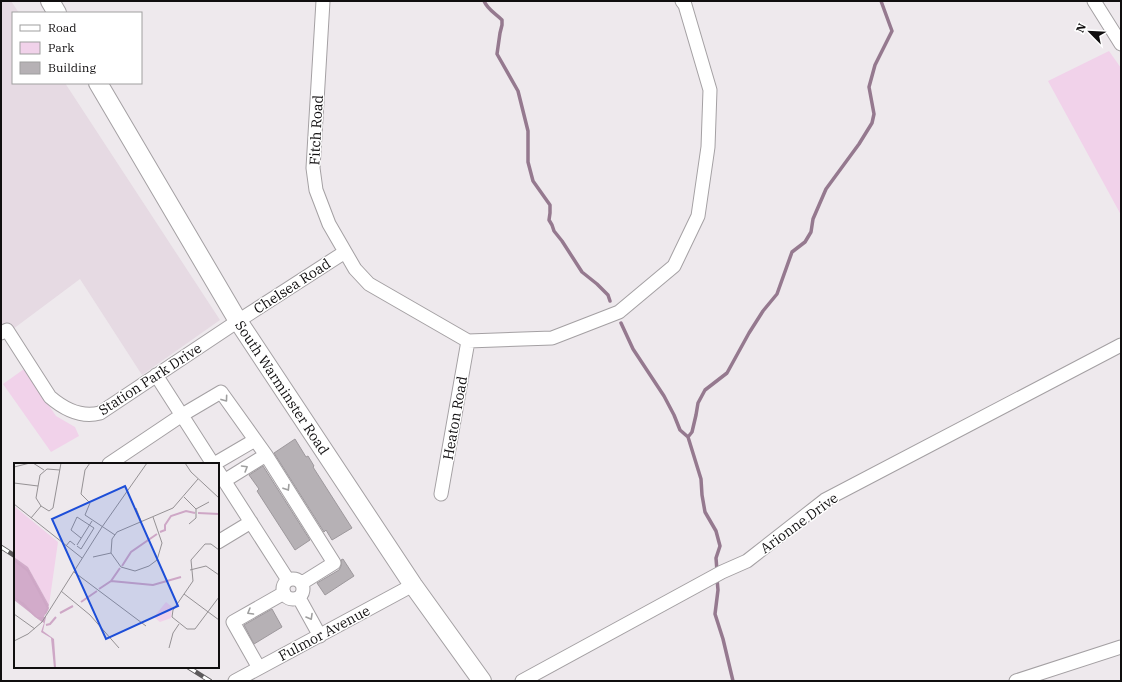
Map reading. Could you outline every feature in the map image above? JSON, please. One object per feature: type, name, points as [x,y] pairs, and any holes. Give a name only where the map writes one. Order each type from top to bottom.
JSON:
[{"type":"street","points":[[50,1],[56,12]]},
{"type":"street","name":"Fitch Road","points":[[323,1],[313,168],[316,190],[328,224],[355,269],[369,284],[468,341]]},
{"type":"street","points":[[468,341],[552,338],[619,312],[674,266],[698,216],[708,147],[710,90],[685,5],[682,1]]},
{"type":"street","points":[[1094,1],[1121,44]]},
{"type":"street","name":"South Warminster Road","points":[[99,84],[238,321],[413,585],[482,681]]},
{"type":"street","name":"Chelsea Road","points":[[238,321],[345,252]]},
{"type":"street","name":"Station Park Drive","points":[[1,334],[7,330],[50,397],[59,404],[83,415],[93,415],[100,413],[238,321]]},
{"type":"street","name":"Heaton Road","points":[[441,494],[468,341]]},
{"type":"street","name":"Arionne Drive","points":[[522,681],[722,572],[747,561],[826,500],[1121,345]]},
{"type":"street","points":[[156,375],[213,463]]},
{"type":"street","points":[[110,463],[182,415],[220,392],[266,455],[334,564],[302,583]]},
{"type":"street","points":[[216,463],[255,440]]},
{"type":"street","points":[[266,455],[221,476],[288,580]]},
{"type":"street","points":[[219,541],[251,522]]},
{"type":"street","points":[[294,578],[302,583],[303,593],[299,598],[288,598],[284,593],[283,586],[288,580],[294,578]]},
{"type":"street","name":"Fulmor Avenue","points":[[235,681],[413,585]]},
{"type":"street","points":[[259,668],[233,622],[284,593]]},
{"type":"street","points":[[299,598],[320,636]]},
{"type":"street","points":[[1016,681],[1121,647]]},
{"type":"shaded area","points":[[1,1],[11,1],[18,12],[12,12],[12,84],[66,84],[220,320],[142,375],[80,279],[1,338]]},
{"type":"green space","points":[[1109,51],[1121,68],[1121,215],[1048,81]]},
{"type":"green space","points":[[24,369],[56,416],[75,427],[79,436],[51,452],[3,384]]},
{"type":"building","points":[[295,439],[306,457],[308,456],[314,466],[313,467],[352,528],[332,540],[326,530],[324,532],[274,453]]},
{"type":"building","points":[[263,466],[310,540],[295,550],[257,491],[259,489],[249,475]]},
{"type":"building","points":[[343,559],[354,576],[325,595],[317,583],[339,570],[341,560]]},
{"type":"building","points":[[272,609],[282,627],[254,644],[244,625]]},
{"type":"waterway","points":[[484,1],[502,20],[497,54],[518,91],[528,131],[528,162],[533,181],[550,205],[549,220],[554,231],[582,272],[608,295],[610,301]]},
{"type":"waterway","points":[[688,437],[692,432],[698,403],[705,390],[727,373],[749,333],[763,311],[777,294],[792,252],[805,242],[811,232],[813,219],[826,189],[859,144],[872,123],[874,114],[869,87],[875,65],[892,31],[881,1]]},
{"type":"waterway","points":[[621,323],[633,349],[664,396],[680,430],[688,437],[701,479],[705,512],[716,531],[720,546],[716,558],[717,571]]},
{"type":"waterway","points":[[717,579],[718,590],[715,614],[723,639],[733,681]]},
{"type":"railway","points":[[1,547],[14,555]]},
{"type":"railway","points":[[190,668],[210,681]]}]
